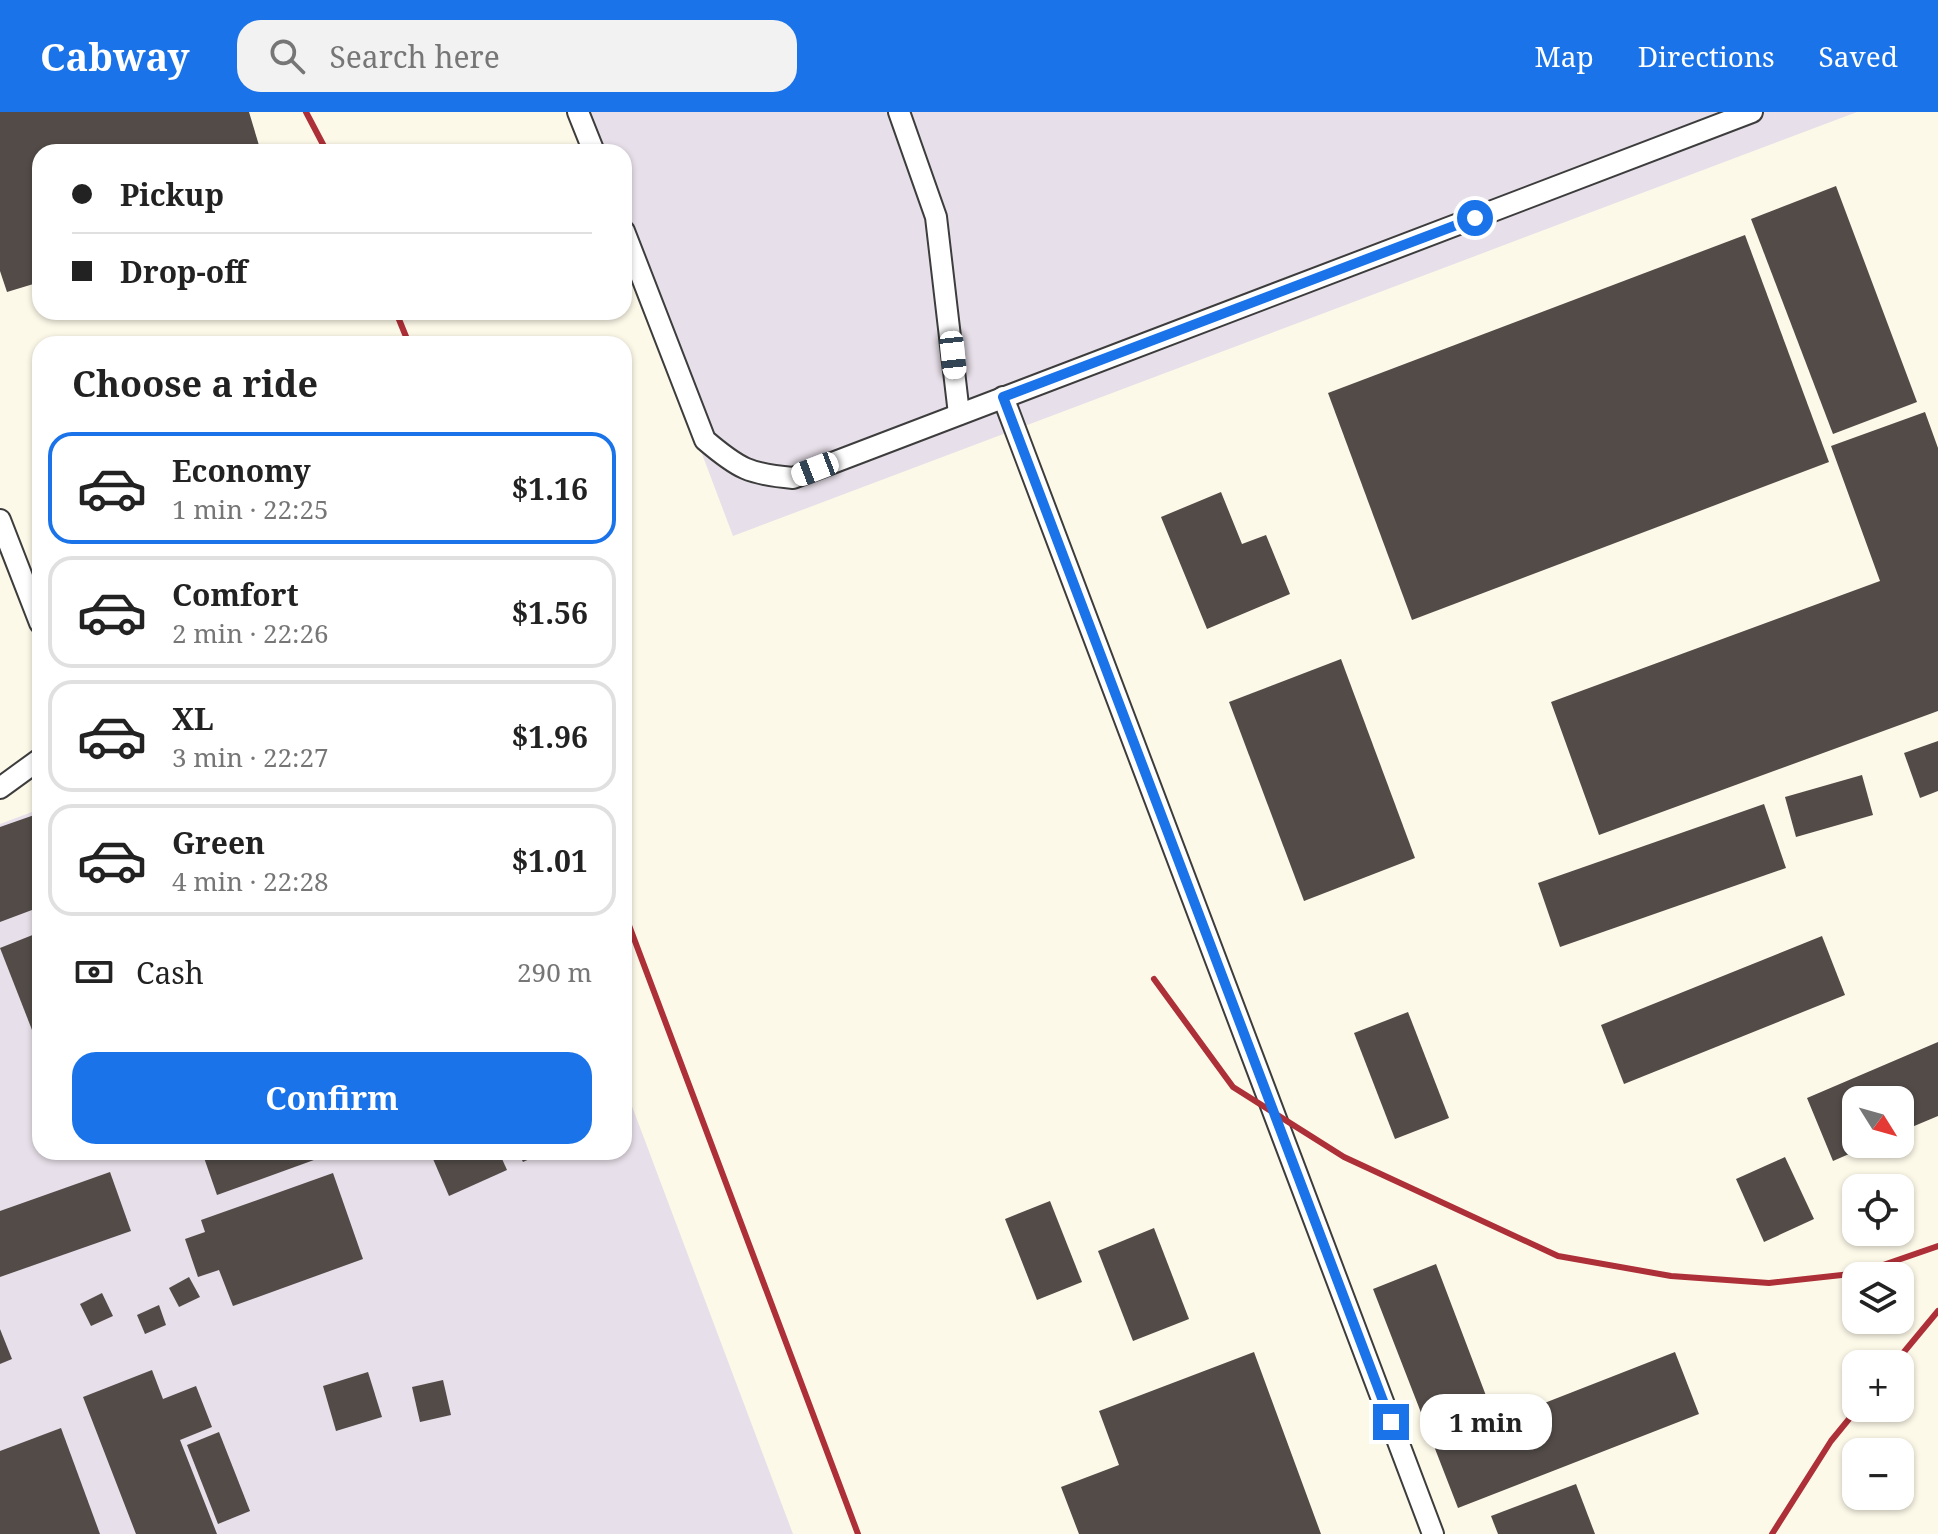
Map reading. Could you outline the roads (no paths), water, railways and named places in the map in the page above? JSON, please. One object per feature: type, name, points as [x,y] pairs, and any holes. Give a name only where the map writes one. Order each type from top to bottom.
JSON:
[{"type":"lane","points":[[578,112],[591,144]]},
{"type":"lane","points":[[899,112],[936,217],[959,414]]},
{"type":"lane","points":[[632,252],[705,440],[730,461],[754,474],[793,478],[1752,112]]},
{"type":"lane","points":[[1003,397],[1433,1534]]},
{"type":"lane","points":[[0,520],[32,602]]},
{"type":"lane","points":[[0,788],[32,765]]},
{"type":"railway","points":[[306,112],[323,144]]},
{"type":"railway","points":[[399,320],[406,336]]},
{"type":"railway","points":[[632,933],[858,1534]]},
{"type":"railway","points":[[1154,979],[1233,1087],[1344,1157],[1558,1256],[1671,1276],[1769,1283],[1860,1273],[1938,1246]]},
{"type":"railway","points":[[1906,1350],[1938,1311]]},
{"type":"railway","points":[[1772,1534],[1831,1441],[1847,1422]]}]
